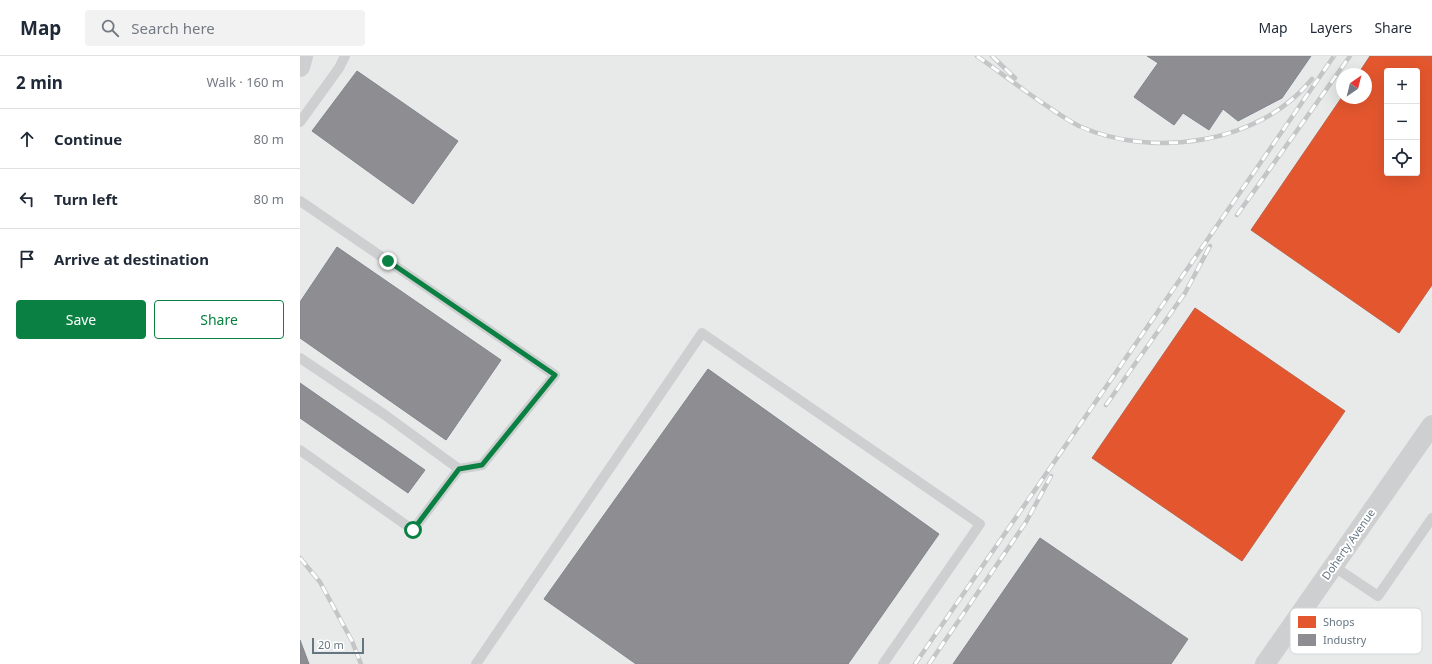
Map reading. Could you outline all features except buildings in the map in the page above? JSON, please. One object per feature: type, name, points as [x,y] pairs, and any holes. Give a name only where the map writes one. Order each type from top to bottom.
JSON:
[{"type":"street","points":[[300,67],[303,56]]},
{"type":"street","name":"Doherty Avenue","points":[[1303,608],[1432,425]]},
{"type":"street","name":"Doherty Avenue","points":[[1264,664],[1290,627]]},
{"type":"lane","points":[[300,122],[346,56]]},
{"type":"lane","points":[[300,201],[555,375],[482,465],[459,469],[413,530],[300,450]]},
{"type":"lane","points":[[476,664],[702,333],[980,524],[883,664]]},
{"type":"lane","points":[[300,358],[385,414],[459,469]]},
{"type":"lane","points":[[1333,566],[1378,596],[1432,518]]},
{"type":"shaded area","points":[[300,56],[1432,56],[1432,664],[300,664]]},
{"type":"railway","points":[[977,56],[1031,95],[1079,126],[1108,136],[1139,142],[1172,143],[1204,139],[1235,131],[1264,118],[1290,101],[1312,79]]},
{"type":"railway","points":[[992,56],[1015,78]]},
{"type":"railway","points":[[915,664],[1334,56]]},
{"type":"railway","points":[[1237,215],[1350,56]]},
{"type":"railway","points":[[1106,405],[1185,293],[1210,246]]},
{"type":"railway","points":[[929,664],[1026,522],[1051,476]]},
{"type":"railway","points":[[300,558],[320,582],[352,641],[361,664]]},
{"type":"route","points":[[388,261],[555,375],[482,465],[459,469],[413,530]]}]
